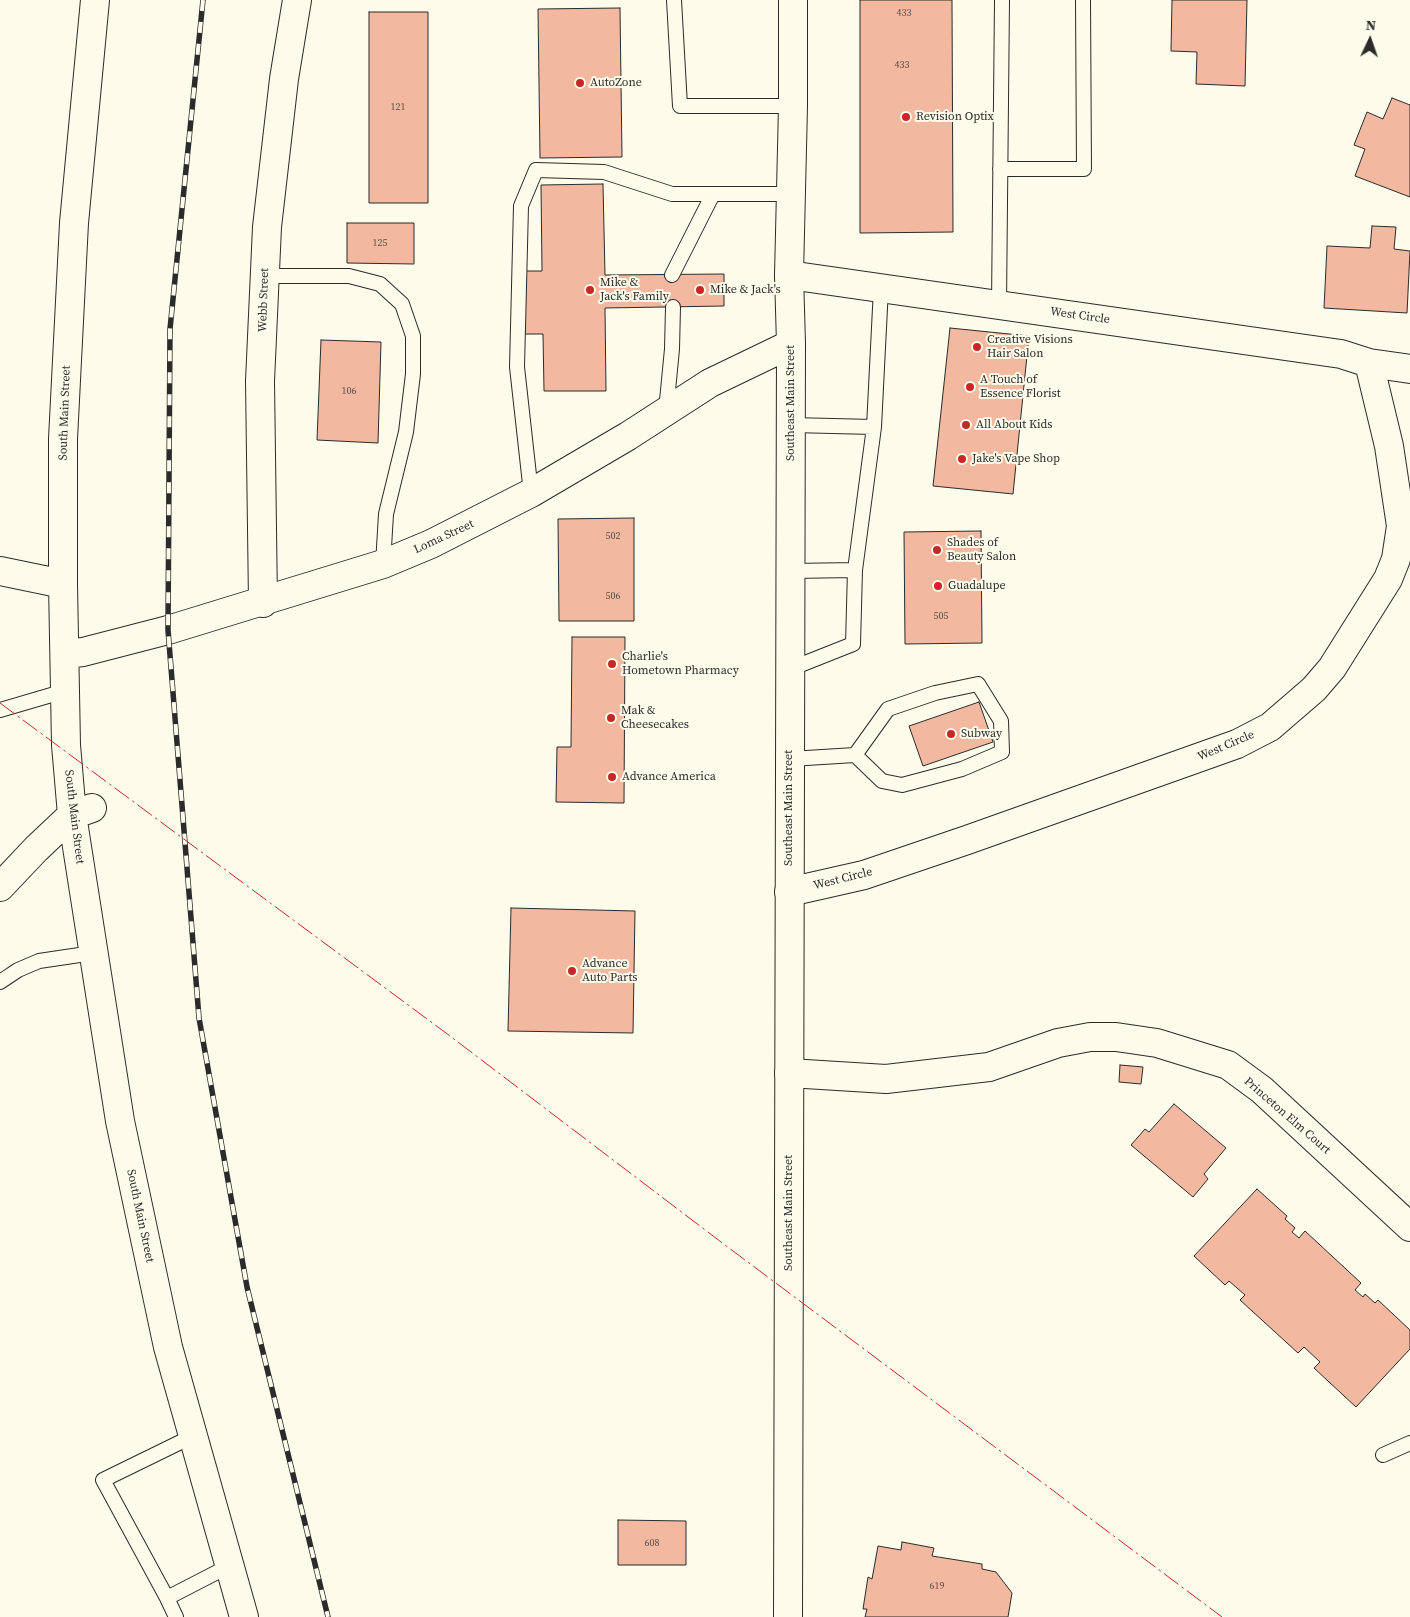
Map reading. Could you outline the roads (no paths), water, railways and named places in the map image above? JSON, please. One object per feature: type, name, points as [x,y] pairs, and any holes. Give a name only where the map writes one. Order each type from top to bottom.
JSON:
[{"type":"street","name":"South Main Street","points":[[95,0],[74,223],[64,439],[63,584],[66,745],[82,812],[94,952],[120,1121],[168,1348],[244,1617]]},
{"type":"street","name":"Webb Street","points":[[263,603],[260,381],[264,276],[267,227],[283,88],[297,0]]},
{"type":"street","name":"Southeast Main Street","points":[[788,1617],[791,425],[789,275],[793,106],[792,0]]},
{"type":"street","name":"West Circle","points":[[789,275],[1341,354],[1369,363],[1410,369]]},
{"type":"street","name":"Loma Street","points":[[65,654],[83,652],[263,603],[383,564],[431,544],[532,493],[710,383],[791,344]]},
{"type":"street","name":"West Circle","points":[[789,892],[864,874],[1228,748],[1270,726],[1291,711],[1332,668],[1388,579],[1400,544],[1400,510],[1389,446],[1369,363]]},
{"type":"street","points":[[0,571],[63,584]]},
{"type":"street","points":[[0,887],[36,849],[82,812]]},
{"type":"street","name":"Princeton Elm Court","points":[[789,1073],[886,1079],[989,1067],[1058,1043],[1090,1037],[1116,1037],[1157,1043],[1228,1065],[1262,1090],[1410,1227]]},
{"type":"lane","points":[[674,0],[680,106],[793,106]]},
{"type":"lane","points":[[999,304],[1002,0]]},
{"type":"lane","points":[[1000,169],[1084,170],[1083,0]]},
{"type":"lane","points":[[532,493],[517,368],[521,206],[536,170],[604,172],[672,194],[791,194]]},
{"type":"lane","points":[[672,275],[713,194]]},
{"type":"lane","points":[[264,276],[349,276],[380,284],[402,304],[413,336],[413,374],[406,432],[386,514],[383,564]]},
{"type":"lane","points":[[790,669],[852,644],[855,570],[874,427],[882,288]]},
{"type":"lane","points":[[666,411],[672,349],[673,307]]},
{"type":"lane","points":[[791,425],[874,427]]},
{"type":"lane","points":[[790,571],[855,570]]},
{"type":"lane","points":[[790,759],[855,755],[882,781],[902,785],[962,769],[1002,752],[1001,721],[978,684],[935,693],[888,709],[855,755]]},
{"type":"lane","points":[[0,710],[65,691]]},
{"type":"lane","points":[[0,982],[18,970],[39,961],[94,952]]},
{"type":"lane","points":[[176,1617],[103,1480],[193,1436]]},
{"type":"lane","points":[[1383,1454],[1410,1443]]},
{"type":"lane","points":[[167,1598],[230,1566]]},
{"type":"railway","points":[[203,0],[170,329],[168,630],[199,1018],[247,1287],[328,1617]]},
{"type":"place","name":"AutoZone","points":[[580,83]]},
{"type":"place","name":"Revision Optix","points":[[906,117]]},
{"type":"place","name":"Mike & Jack's Family","points":[[590,290]]},
{"type":"place","name":"Mike & Jack's","points":[[700,290]]},
{"type":"place","name":"Creative Visions Hair Salon","points":[[977,347]]},
{"type":"place","name":"A Touch of Essence Florist","points":[[970,387]]},
{"type":"place","name":"All About Kids","points":[[966,425]]},
{"type":"place","name":"Jake's Vape Shop","points":[[962,459]]},
{"type":"place","name":"Shades of Beauty Salon","points":[[937,550]]},
{"type":"place","name":"Guadalupe","points":[[938,586]]},
{"type":"place","name":"Charlie's Hometown Pharmacy","points":[[612,664]]},
{"type":"place","name":"Mak & Cheesecakes","points":[[611,718]]},
{"type":"place","name":"Subway","points":[[951,734]]},
{"type":"place","name":"Advance America","points":[[612,777]]},
{"type":"place","name":"Advance Auto Parts","points":[[572,971]]}]
